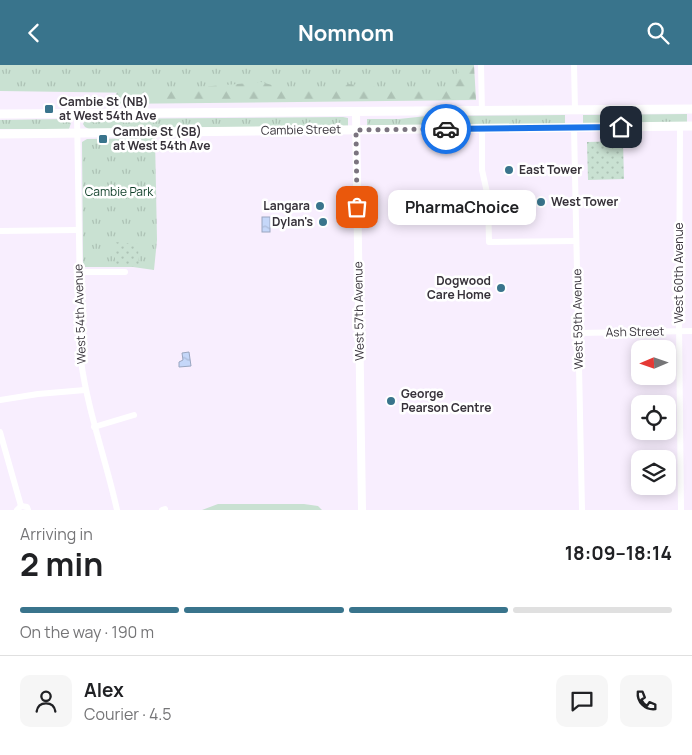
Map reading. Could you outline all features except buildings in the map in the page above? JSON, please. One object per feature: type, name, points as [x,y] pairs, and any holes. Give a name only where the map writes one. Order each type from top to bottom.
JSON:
[{"type":"main road","name":"Cambie Street","points":[[0,115],[482,112],[575,114],[692,109]]},
{"type":"main road","points":[[574,127],[575,114]]},
{"type":"main road","name":"Cambie Street","points":[[0,134],[692,126]]},
{"type":"street","points":[[481,65],[482,112]]},
{"type":"street","points":[[574,65],[575,114]]},
{"type":"street","name":"West 57th Avenue","points":[[356,113],[362,510]]},
{"type":"street","name":"West 54th Avenue","points":[[77,114],[79,338],[85,390],[117,510]]},
{"type":"street","name":"West 60th Avenue","points":[[680,126],[679,331],[681,510]]},
{"type":"street","name":"West 59th Avenue","points":[[574,127],[582,510]]},
{"type":"street","points":[[482,128],[482,170],[488,197],[489,242],[576,241]]},
{"type":"street","points":[[0,231],[78,230]]},
{"type":"street","points":[[79,271],[124,272]]},
{"type":"street","name":"Ash Street","points":[[578,333],[692,331]]},
{"type":"street","points":[[0,401],[38,394],[85,390]]},
{"type":"street","points":[[94,427],[134,415]]},
{"type":"street","points":[[0,432],[19,508],[27,507],[28,510]]},
{"type":"green space","points":[[0,65],[470,65],[471,92],[143,93],[0,91]]},
{"type":"green space","points":[[456,65],[474,65],[476,100],[110,104],[118,91],[162,90],[261,82],[290,90],[337,89],[348,84],[412,91],[446,91],[459,72]]},
{"type":"green space","points":[[687,114],[687,123],[583,123],[583,115]]},
{"type":"green space","points":[[565,115],[565,123],[563,124],[367,126],[367,119],[399,119],[427,116]]},
{"type":"green space","points":[[348,118],[348,126],[89,129],[83,124],[85,120],[89,119]]},
{"type":"green space","points":[[65,119],[71,123],[69,129],[0,129],[0,120]]},
{"type":"green space","name":"Cambie Park","points":[[155,138],[157,240],[154,270],[133,267],[85,267],[83,263],[82,142],[87,139]]},
{"type":"green space","points":[[623,141],[624,179],[588,180],[587,142]]},
{"type":"green space","points":[[115,242],[138,244],[139,267],[115,265]]},
{"type":"green space","points":[[218,504],[304,504],[318,506],[322,510],[202,510]]},
{"type":"water","points":[[262,217],[270,217],[270,232],[262,232]]},
{"type":"water","points":[[189,352],[191,366],[179,367],[179,362],[183,360],[182,353]]},
{"type":"way so far","points":[[357,207],[356,130],[446,129]]},
{"type":"place","name":"Cambie St (NB) at West 54th Ave","points":[[49,109]]},
{"type":"place","name":"Cambie St (SB) at West 54th Ave","points":[[103,139]]},
{"type":"place","name":"East Tower","points":[[509,170]]},
{"type":"place","name":"West Tower","points":[[541,202]]},
{"type":"place","name":"Langara","points":[[320,206]]},
{"type":"place","name":"PharmaChoice","points":[[357,207]]},
{"type":"place","name":"Dylan's","points":[[323,222]]},
{"type":"place","name":"Dogwood Care Home","points":[[501,288]]},
{"type":"place","name":"George Pearson Centre","points":[[391,401]]},
{"type":"route","points":[[446,129],[621,127]]}]
